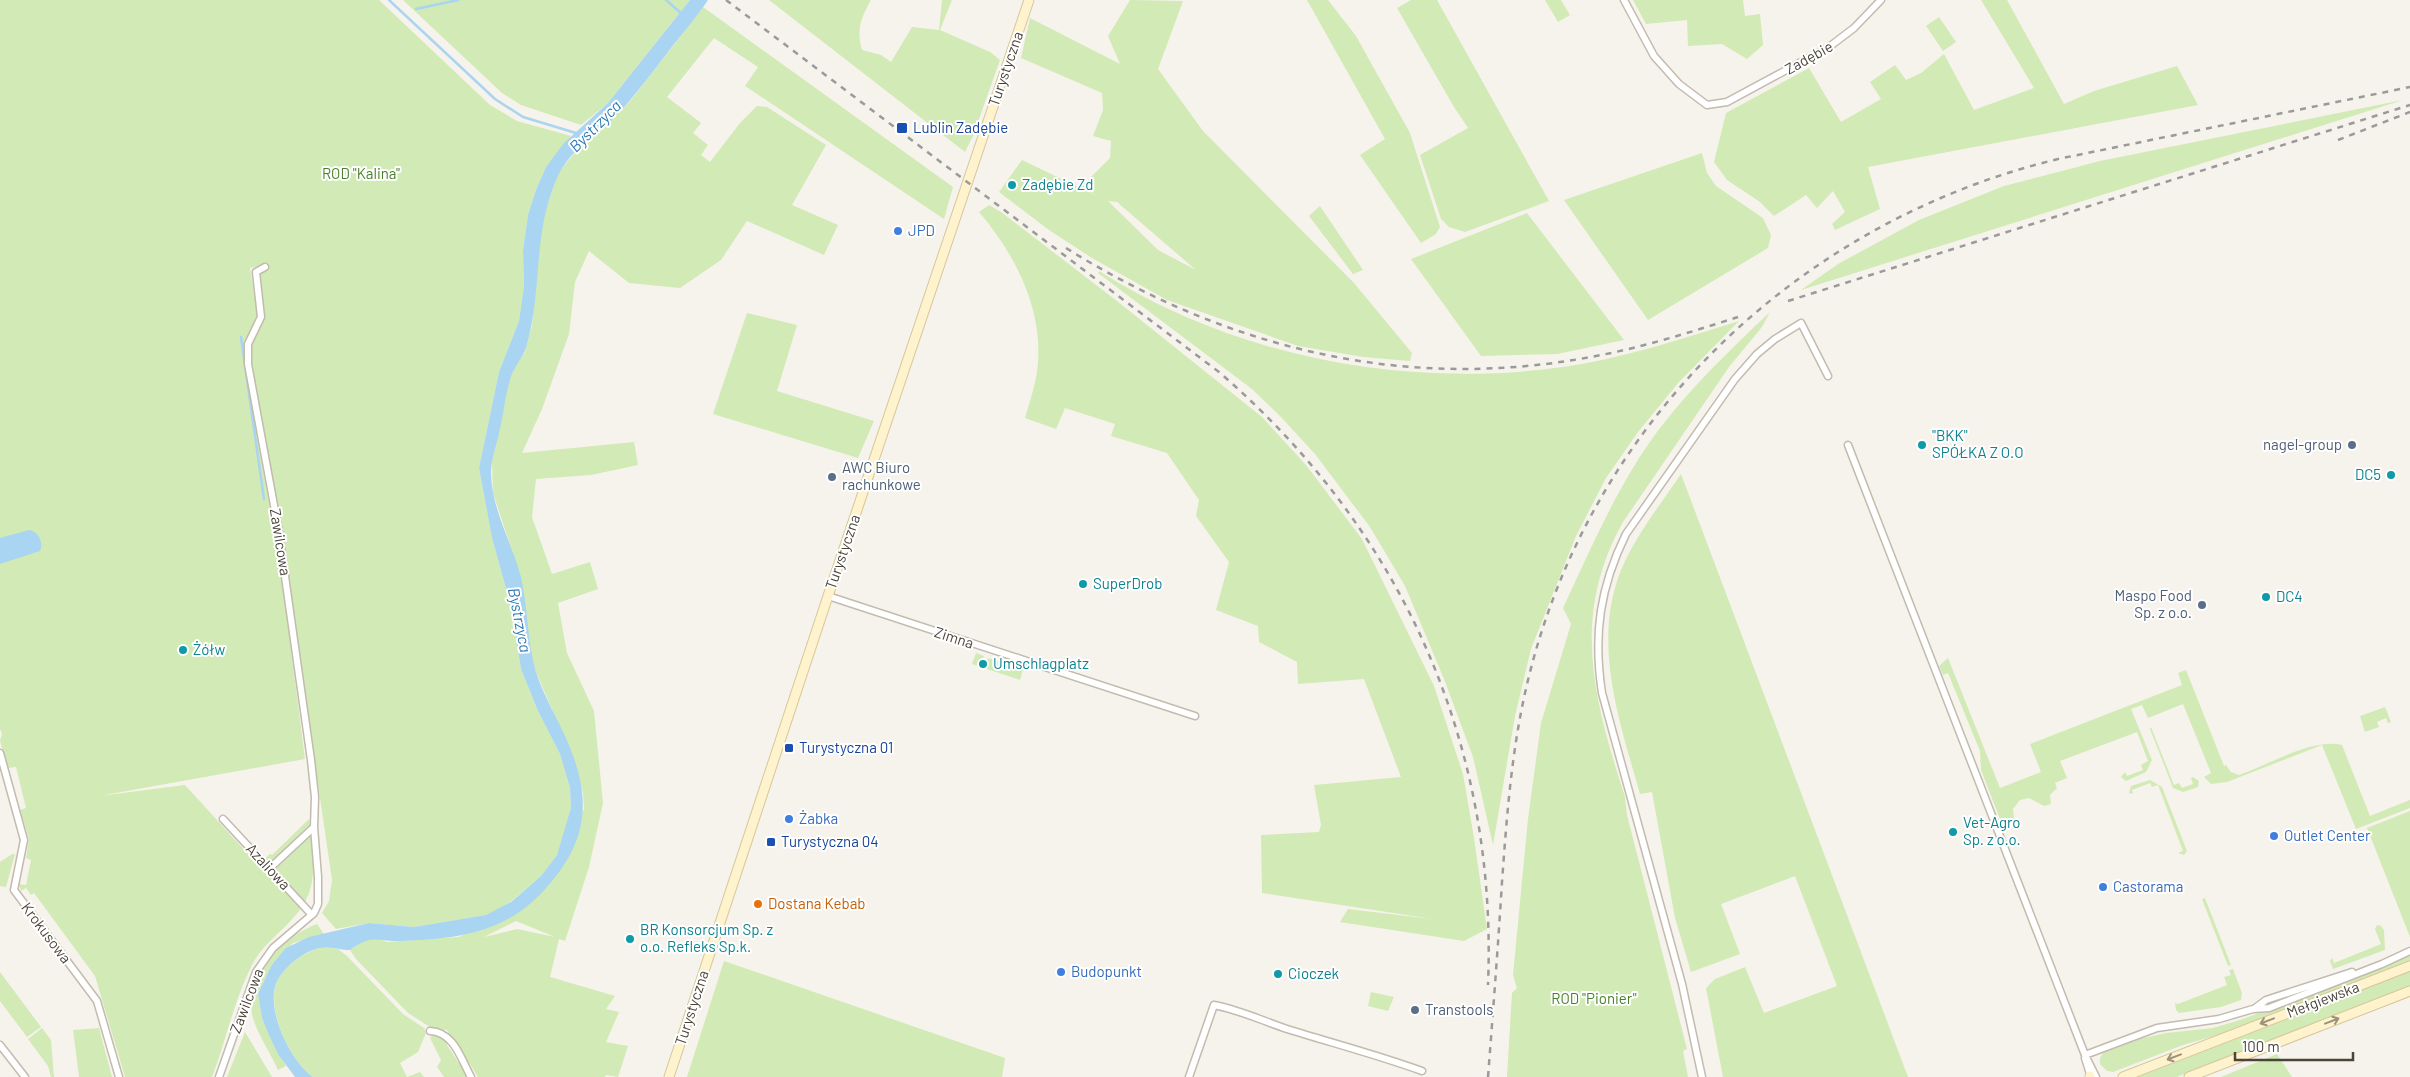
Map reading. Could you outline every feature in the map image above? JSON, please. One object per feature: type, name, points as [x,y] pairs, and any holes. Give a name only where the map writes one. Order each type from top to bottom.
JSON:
[{"type":"main road","name":"Turystyczna","points":[[669,1077],[828,596],[1030,0]]},
{"type":"main road","name":"Mełgiewska","points":[[2123,1077],[2410,966]]},
{"type":"main road","name":"Mełgiewska","points":[[2189,1077],[2410,991]]},
{"type":"street","name":"Zadębie","points":[[1624,0],[1654,56],[1679,84],[1707,105],[1727,102],[1829,47],[1854,28],[1881,0]]},
{"type":"street","name":"Zawilcowa","points":[[219,1077],[256,972],[273,948],[312,915],[319,898],[314,827],[315,797],[288,591],[248,364],[248,344],[261,317],[256,272],[265,267]]},
{"type":"street","points":[[1702,1077],[1682,984],[1602,693],[1597,653],[1600,610],[1614,559],[1626,534],[1735,378],[1757,354],[1776,338],[1801,323],[1828,376]]},
{"type":"street","points":[[1848,445],[2092,1077]]},
{"type":"street","name":"Zimna","points":[[828,596],[1196,716]]},
{"type":"street","name":"Krokusowa","points":[[0,753],[24,840],[14,890],[97,1000],[119,1077]]},
{"type":"street","name":"Azaliowa","points":[[223,819],[312,915]]},
{"type":"street","points":[[269,869],[314,827]]},
{"type":"street","name":"Mełgiewska","points":[[2085,1055],[2157,1028],[2219,1019],[2253,1009],[2273,998],[2410,951]]},
{"type":"street","points":[[1189,1077],[1214,1005],[1232,1008],[1287,1029],[1343,1044],[1422,1071]]},
{"type":"street","points":[[430,1031],[441,1031],[449,1037],[471,1077]]},
{"type":"street","points":[[0,1045],[25,1077]]},
{"type":"green space","name":"ROD \"Kalina\"","points":[[0,0],[379,0],[490,105],[517,121],[571,136],[546,167],[528,215],[523,251],[524,286],[519,321],[499,372],[479,468],[492,538],[510,603],[521,669],[538,711],[560,754],[570,788],[571,808],[557,855],[541,876],[503,908],[486,915],[414,927],[369,923],[336,929],[322,913],[329,901],[332,880],[290,593],[251,361],[252,341],[265,318],[260,274],[264,265],[250,268],[258,317],[246,342],[245,356],[284,595],[305,759],[99,796],[185,785],[258,865],[270,854],[272,855],[309,819],[313,866],[310,890],[306,901],[287,925],[262,950],[252,965],[235,1006],[212,1077],[125,1077],[95,976],[34,893],[31,895],[26,888],[21,891],[19,884],[26,885],[31,860],[26,858],[29,839],[20,810],[26,808],[16,767],[8,768],[0,741],[2,734],[0,729]]},
{"type":"green space","points":[[403,0],[690,0],[608,103],[581,125],[521,105],[502,93]]},
{"type":"green space","points":[[769,0],[871,0],[860,24],[859,36],[862,50],[881,55],[891,62],[912,27],[939,30],[942,0],[952,0],[940,30],[990,52],[1000,60],[973,136],[965,152]]},
{"type":"green space","points":[[1130,0],[1183,1],[1158,69],[1203,131],[1354,283],[1412,353],[1410,361],[1363,357],[1298,346],[1167,300],[1092,258],[1049,230],[999,192],[1022,160],[1099,197],[1081,187],[1110,158],[1111,141],[1093,136],[1103,110],[1102,93],[1021,58],[1030,18],[1120,64],[1108,36]],"holes":[[[1108,201],[1117,202],[1196,270],[1158,250]]]},
{"type":"green space","points":[[1307,0],[1328,0],[1356,36],[1410,133],[1440,227],[1436,234],[1421,243],[1360,155],[1385,139]]},
{"type":"green space","points":[[1411,0],[1437,0],[1549,201],[1465,232],[1449,227],[1441,219],[1420,155],[1468,128],[1397,8]]},
{"type":"green space","points":[[1545,0],[1561,0],[1570,15],[1558,22]]},
{"type":"green space","points":[[1633,0],[1743,0],[1745,16],[1760,14],[1763,45],[1747,59],[1722,44],[1688,46],[1687,20],[1646,24]]},
{"type":"green space","points":[[1981,0],[2007,0],[2064,104],[2094,91],[2177,66],[2198,105],[1868,167],[1880,209],[1835,230],[1832,224],[1845,212],[1833,191],[1817,208],[1806,195],[1774,216],[1760,202],[1727,180],[1714,162],[1726,113],[1809,68],[1841,122],[1881,99],[1870,82],[1895,65],[1906,80],[1921,73],[1944,54],[1974,110],[2034,88]]},
{"type":"green space","points":[[703,7],[953,187],[944,219],[745,86],[758,67],[714,38],[667,97],[701,123],[693,133],[708,145],[701,155],[710,162],[740,123],[757,106],[767,107],[826,145],[792,205],[838,225],[824,255],[747,221],[721,260],[680,288],[629,283],[589,251],[575,282],[569,334],[542,409],[522,453],[634,442],[638,465],[591,475],[536,479],[532,517],[552,574],[590,562],[598,589],[558,603],[567,653],[594,711],[603,803],[589,867],[565,941],[559,939],[550,977],[615,996],[606,1009],[619,1012],[606,1042],[628,1046],[618,1077],[606,1075],[605,1077],[478,1077],[470,1064],[463,1064],[447,1030],[433,1029],[408,1013],[356,959],[350,950],[374,937],[387,942],[459,937],[548,886],[584,809],[583,793],[575,763],[536,672],[531,654],[520,575],[493,493],[492,461],[507,388],[513,371],[525,352],[532,325],[542,219],[558,173],[584,142],[616,116],[632,99]],"holes":[[[516,921],[555,937],[517,929],[484,937]]]},
{"type":"green space","points":[[1939,17],[1956,42],[1943,51],[1926,26]]},
{"type":"green space","points":[[2403,100],[1801,290],[1838,264],[1919,220],[2004,186],[2100,161]]},
{"type":"green space","points":[[1702,153],[1707,173],[1716,186],[1763,218],[1771,235],[1768,248],[1648,320],[1564,200]]},
{"type":"green space","points":[[989,205],[1001,212],[1117,301],[1262,417],[1306,465],[1362,539],[1434,686],[1463,774],[1487,929],[1464,941],[1340,922],[1348,909],[1433,919],[1262,893],[1261,835],[1319,832],[1321,825],[1314,785],[1401,777],[1364,679],[1298,684],[1297,662],[1259,642],[1258,626],[1216,610],[1229,562],[1196,516],[1199,500],[1167,453],[1111,436],[1115,424],[1065,408],[1056,429],[1025,418],[1038,362],[1038,341],[1035,321],[1023,281],[1014,263],[1004,245],[979,212]]},
{"type":"green space","points":[[1320,206],[1363,270],[1353,274],[1309,216]]},
{"type":"green space","points":[[1527,213],[1624,340],[1557,354],[1481,356],[1411,259]]},
{"type":"green space","points":[[1099,271],[1153,302],[1211,327],[1270,347],[1332,361],[1394,370],[1457,374],[1520,372],[1582,364],[1642,350],[1739,321],[1679,382],[1638,432],[1606,478],[1576,536],[1531,649],[1515,716],[1493,845],[1473,757],[1444,679],[1405,586],[1370,527],[1315,454],[1252,389],[1098,273]]},
{"type":"green space","name":"ROD \"Pionier\"","points":[[1770,312],[1762,327],[1729,367],[1623,522],[1607,557],[1597,591],[1592,625],[1592,659],[1604,726],[1625,797],[1627,815],[1687,1049],[1683,1051],[1688,1077],[1507,1077],[1512,993],[1517,988],[1513,975],[1528,819],[1541,723],[1571,624],[1563,608],[1607,515],[1645,449],[1699,382]]},
{"type":"green space","points":[[747,313],[797,325],[777,391],[874,421],[858,458],[713,414]]},
{"type":"green space","points":[[1681,474],[1908,1077],[1723,1077],[1706,988],[1715,979],[1745,967],[1764,1013],[1837,986],[1795,876],[1721,904],[1740,954],[1691,972],[1675,918],[1652,792],[1640,794],[1617,707],[1611,678],[1608,648],[1609,619],[1614,590],[1625,561],[1644,527]]},
{"type":"green space","points":[[976,653],[984,656],[981,665],[985,666],[988,658],[1023,669],[1020,680],[972,664]]},
{"type":"green space","points":[[1948,658],[2000,788],[2041,772],[2030,744],[2182,685],[2178,673],[2186,670],[2224,766],[2226,765],[2231,772],[2239,775],[2317,745],[2330,744],[2342,745],[2370,816],[2410,800],[2410,808],[2356,829],[2322,745],[2227,782],[2211,784],[2204,777],[2211,773],[2183,704],[2148,718],[2142,705],[2131,709],[2152,760],[2146,772],[2126,781],[2121,777],[2125,772],[2127,776],[2143,770],[2141,765],[2148,761],[2137,732],[2060,761],[2067,778],[2055,783],[2057,788],[2050,795],[2051,804],[2044,806],[2029,798],[2020,800],[2013,809],[2014,820],[2002,824],[1981,770],[1980,751],[1948,673],[1943,675],[1939,666]]},
{"type":"green space","points":[[2385,707],[2391,722],[2388,723],[2386,718],[2377,722],[2379,727],[2365,732],[2360,716]]},
{"type":"green space","points":[[2151,727],[2174,785],[2179,783],[2182,788],[2193,784],[2191,778],[2193,777],[2199,781],[2198,787],[2183,792],[2173,788],[2150,729]]},
{"type":"green space","points":[[2150,780],[2162,787],[2187,851],[2184,855],[2178,853],[2183,851],[2158,785],[2152,787],[2150,783],[2132,790],[2133,794],[2129,793],[2131,786]]},
{"type":"green space","points":[[2410,811],[2410,937],[2367,828]]},
{"type":"green space","points":[[15,854],[6,887],[0,886],[0,862]]},
{"type":"green space","points":[[2205,898],[2231,965],[2228,966],[2202,899]]},
{"type":"green space","points":[[317,924],[324,934],[293,943],[271,966],[258,994],[262,1018],[286,1066],[278,1070],[260,1035],[252,1014],[251,998],[254,984],[268,958],[279,947],[304,930]]},
{"type":"green space","points":[[2377,925],[2381,926],[2384,930],[2385,950],[2333,969],[2330,961],[2332,958],[2334,963],[2381,944],[2375,929]]},
{"type":"green space","points":[[322,947],[338,949],[347,956],[403,1014],[424,1028],[426,1033],[418,1052],[400,1063],[407,1077],[313,1077],[305,1070],[289,1048],[283,1036],[275,1009],[274,996],[276,985],[283,972],[294,961]]},
{"type":"green space","points":[[2410,956],[2410,961],[2238,1029],[2183,1045],[2113,1072],[2107,1071],[2100,1064],[2100,1058],[2103,1053],[2139,1039],[2166,1033],[2213,1028],[2243,1019]]},
{"type":"green space","points":[[724,961],[1005,1058],[1002,1077],[687,1077]]},
{"type":"green space","points":[[2233,969],[2242,993],[2241,1000],[2221,1007],[2179,1013],[2176,1010],[2175,1003],[2178,1004],[2227,985],[2224,977],[2231,975],[2229,970]]},
{"type":"green space","points":[[2410,971],[2410,987],[2177,1077],[2138,1077]]},
{"type":"green space","points":[[0,972],[41,1027],[27,1037],[0,1001]]},
{"type":"green space","points":[[1371,992],[1394,997],[1388,1011],[1368,1006]]},
{"type":"green space","points":[[42,1028],[51,1040],[54,1077],[51,1077],[48,1066],[28,1039]]},
{"type":"green space","points":[[99,1028],[112,1077],[79,1077],[73,1030]]},
{"type":"green space","points":[[245,1032],[272,1077],[227,1077]]},
{"type":"green space","points":[[433,1034],[445,1037],[447,1045],[468,1077],[444,1077],[437,1067],[441,1060],[430,1038]]},
{"type":"green space","points":[[2277,1054],[2292,1077],[2221,1077]]},
{"type":"green space","points":[[420,1072],[424,1077],[407,1077]]},
{"type":"water","name":"Bystrzyca","points":[[690,0],[708,0],[625,106],[611,121],[576,151],[562,168],[557,178],[544,220],[534,305],[526,348],[510,381],[492,463],[492,487],[521,577],[536,672],[568,743],[581,783],[582,819],[578,836],[561,870],[547,887],[515,915],[498,924],[461,935],[442,938],[400,941],[370,940],[350,950],[319,948],[306,953],[294,961],[283,972],[276,984],[274,1008],[289,1048],[305,1070],[313,1077],[295,1077],[278,1054],[269,1035],[262,1018],[258,994],[271,966],[286,948],[309,937],[369,923],[414,927],[486,915],[511,902],[541,876],[557,855],[571,808],[570,788],[560,754],[538,711],[521,669],[510,603],[492,538],[479,468],[499,372],[519,321],[524,286],[523,251],[528,215],[546,167],[564,143],[608,103]]},
{"type":"water","points":[[29,530],[39,538],[41,544],[40,551],[0,564],[0,538]]},
{"type":"waterway","name":"Bystrzyca","points":[[389,0],[495,99],[523,117],[576,133]]},
{"type":"waterway","points":[[416,9],[458,0]]},
{"type":"waterway","points":[[666,0],[682,14]]},
{"type":"waterway","points":[[241,337],[264,499]]},
{"type":"railway","points":[[726,0],[1219,372],[1283,433],[1339,500],[1387,571],[1425,647],[1455,726],[1476,809],[1487,896],[1488,985]]},
{"type":"railway","points":[[1488,1077],[1508,804],[1518,727],[1529,676],[1560,582],[1603,495],[1657,415],[1721,344],[1795,282],[1876,230],[1964,188],[2058,159],[2410,87]]},
{"type":"railway","points":[[1788,301],[2410,105]]},
{"type":"railway","points":[[2338,140],[2410,112]]},
{"type":"railway","points":[[1066,248],[1127,283],[1190,313],[1255,336],[1320,354],[1388,365],[1456,369],[1525,366],[1596,356],[1632,348],[1738,317]]},
{"type":"place","name":"Lublin Zadębie","points":[[902,128]]},
{"type":"place","name":"Zadębie Zd","points":[[1012,185]]},
{"type":"place","name":"JPD","points":[[898,231]]},
{"type":"place","name":"\"BKK\" SPÓŁKA Z O.O","points":[[1922,445]]},
{"type":"place","name":"nagel-group","points":[[2352,445]]},
{"type":"place","name":"DC5","points":[[2391,475]]},
{"type":"place","name":"AWC Biuro rachunkowe","points":[[832,477]]},
{"type":"place","name":"SuperDrob","points":[[1083,584]]},
{"type":"place","name":"DC4","points":[[2266,597]]},
{"type":"place","name":"Maspo Food Sp. z o.o.","points":[[2202,605]]},
{"type":"place","name":"Żółw","points":[[183,650]]},
{"type":"place","name":"Umschlagplatz","points":[[983,664]]},
{"type":"place","name":"Turystyczna 01","points":[[789,748]]},
{"type":"place","name":"Żabka","points":[[789,819]]},
{"type":"place","name":"Vet-Agro Sp. z o.o.","points":[[1953,832]]},
{"type":"place","name":"Outlet Center","points":[[2274,836]]},
{"type":"place","name":"Turystyczna 04","points":[[771,842]]},
{"type":"place","name":"Castorama","points":[[2103,887]]},
{"type":"place","name":"Dostana Kebab","points":[[758,904]]},
{"type":"place","name":"BR Konsorcjum Sp. z o.o. Refleks Sp.k.","points":[[630,939]]},
{"type":"place","name":"Budopunkt","points":[[1061,972]]},
{"type":"place","name":"Cioczek","points":[[1278,974]]},
{"type":"place","name":"Transtools","points":[[1415,1010]]}]
